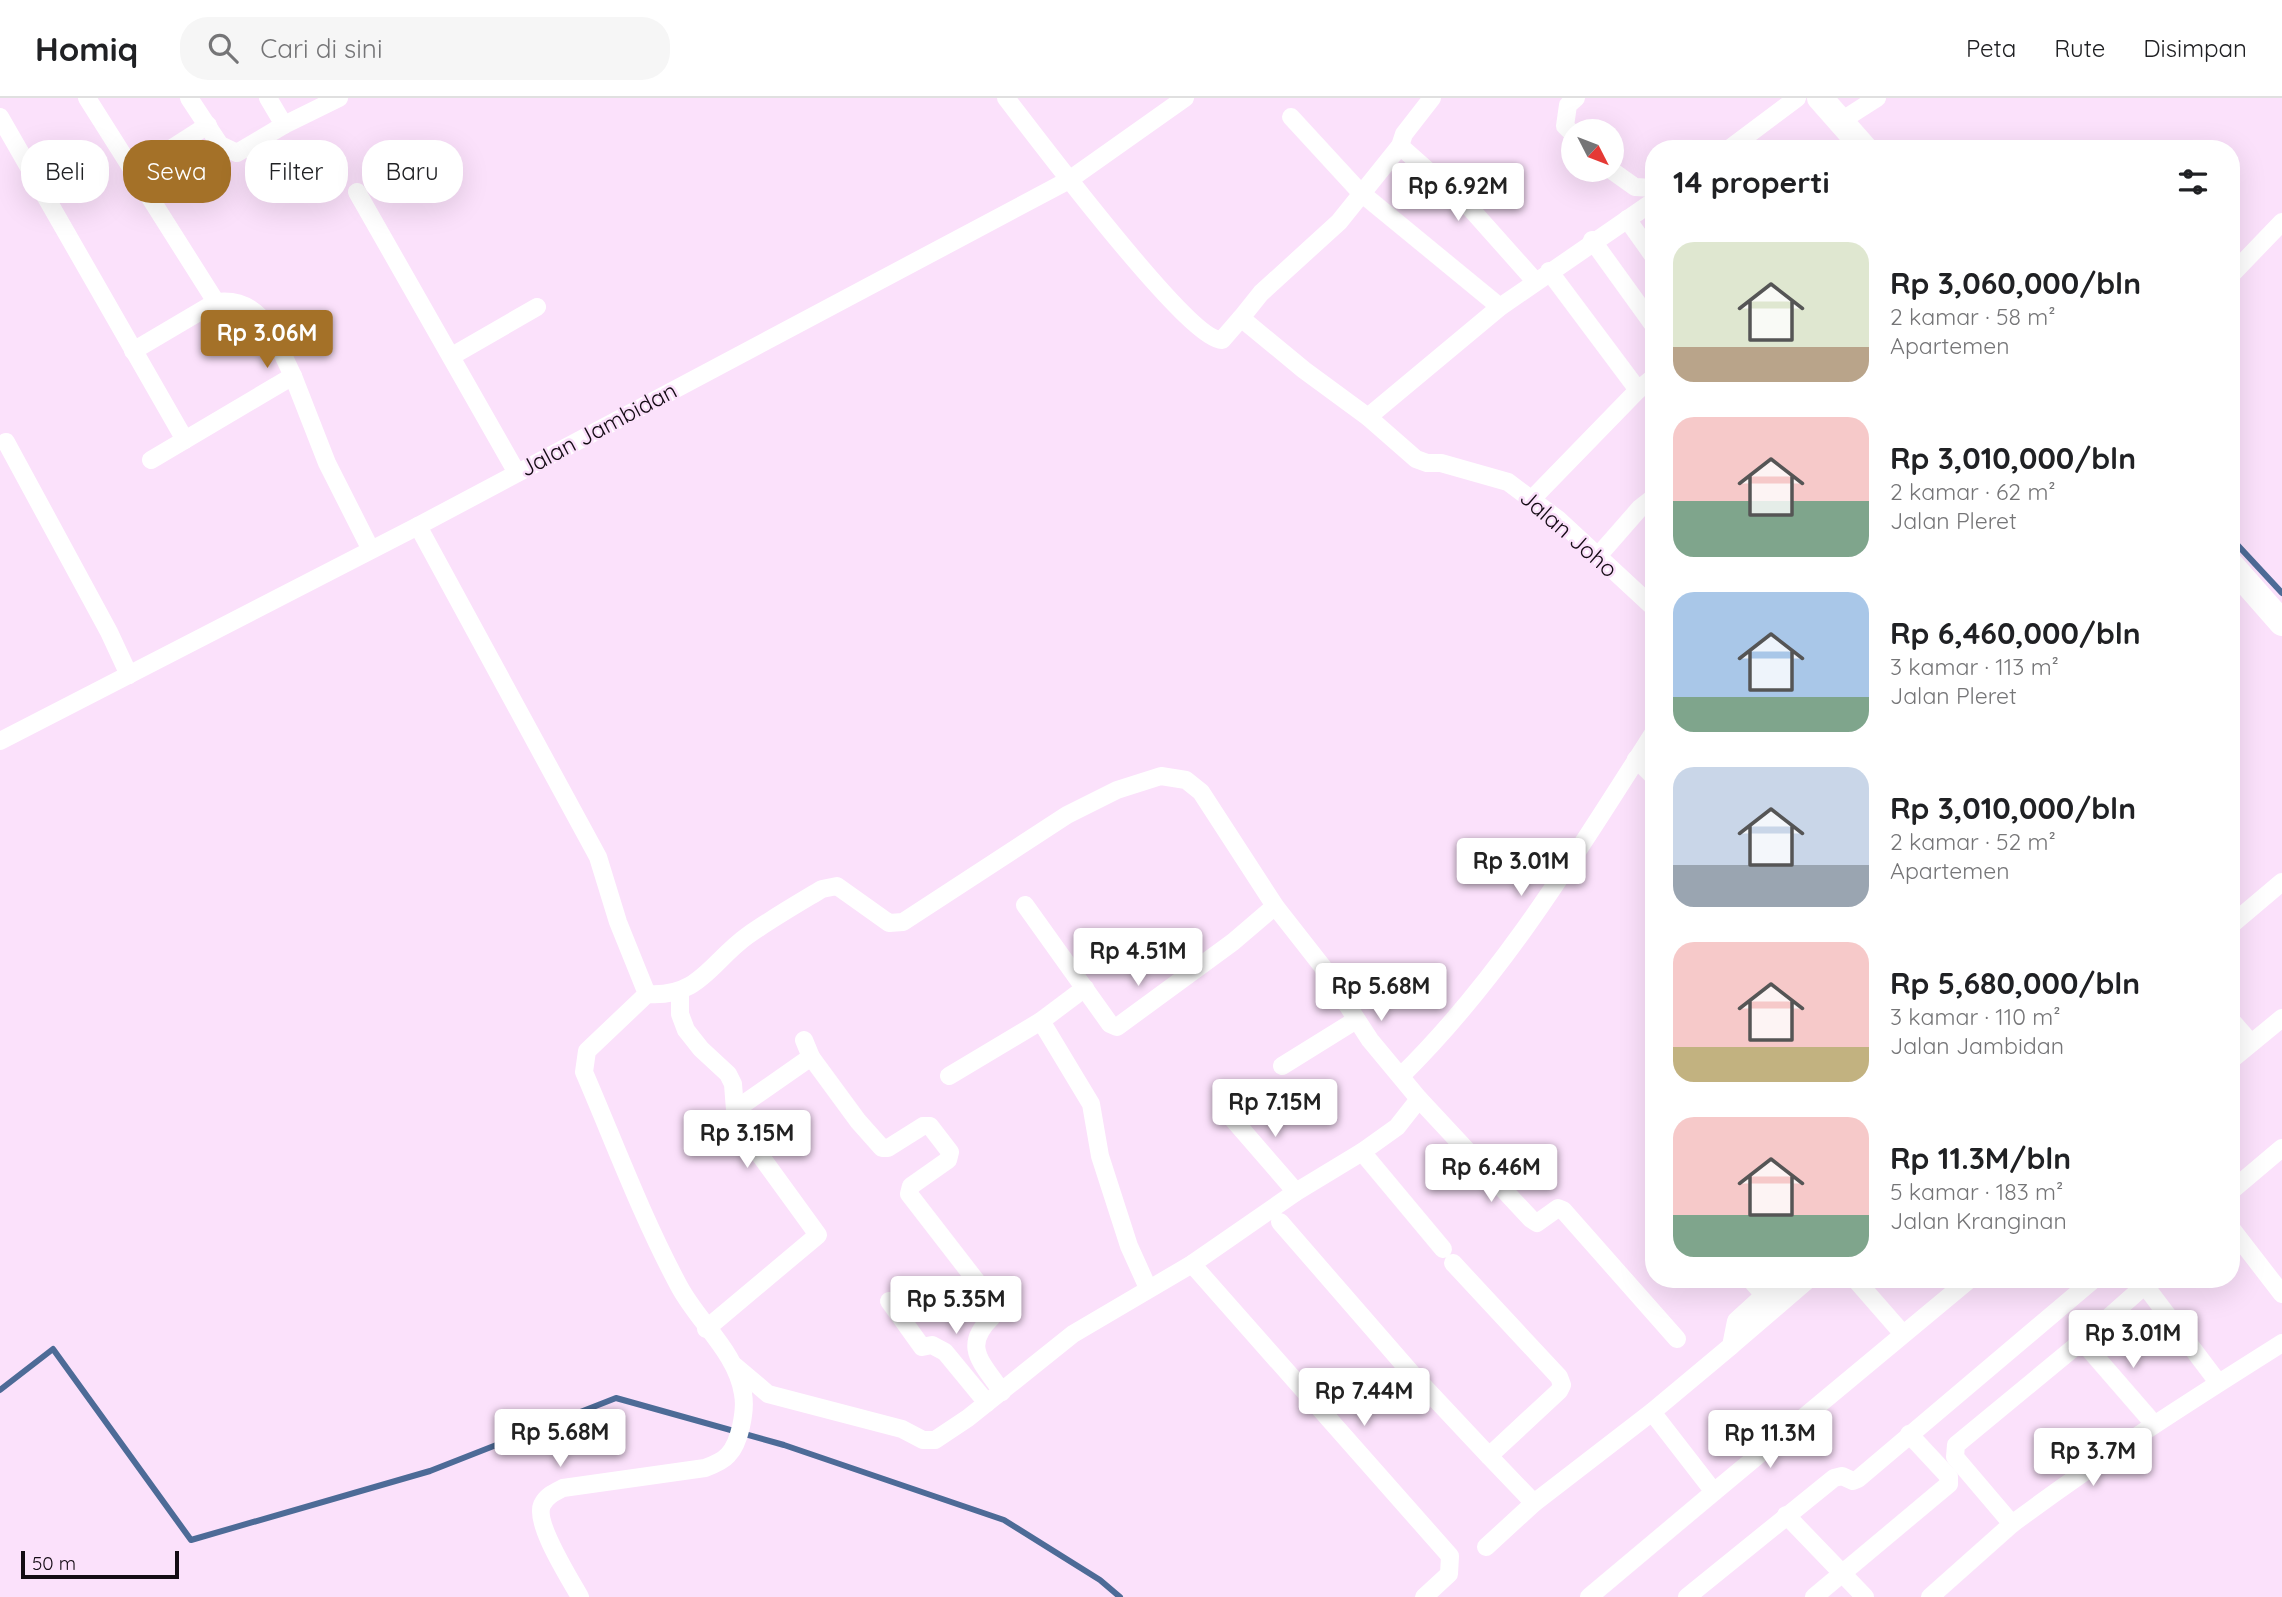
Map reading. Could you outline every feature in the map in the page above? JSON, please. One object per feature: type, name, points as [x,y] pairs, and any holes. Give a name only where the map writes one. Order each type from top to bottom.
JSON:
[{"type":"main road","points":[[1820,98],[1857,140]]},
{"type":"main road","points":[[2240,575],[2282,623]]},
{"type":"street","points":[[87,98],[123,157]]},
{"type":"street","points":[[189,98],[217,140]]},
{"type":"street","points":[[268,98],[284,125]]},
{"type":"street","points":[[231,150],[237,153],[284,125],[339,98]]},
{"type":"street","points":[[1006,98],[1069,180],[1168,298],[1206,335],[1222,341],[1261,293],[1339,222],[1360,192],[1400,146],[1404,134],[1432,98]]},
{"type":"street","name":"Jalan Jambidan","points":[[0,741],[370,548],[418,526],[1069,180],[1185,98]]},
{"type":"street","points":[[1566,119],[1568,105],[1576,98]]},
{"type":"street","points":[[1740,140],[1797,98]]},
{"type":"street","points":[[1841,121],[1877,98]]},
{"type":"street","points":[[0,117],[69,232],[185,440]]},
{"type":"street","points":[[1291,117],[1360,192],[1500,307]]},
{"type":"street","points":[[185,140],[208,125]]},
{"type":"street","points":[[1400,146],[1471,208],[1542,276],[1638,390]]},
{"type":"street","points":[[1624,179],[1635,187],[1645,188]]},
{"type":"street","points":[[357,192],[517,473]]},
{"type":"street","points":[[154,203],[216,302]]},
{"type":"street","points":[[1368,417],[1500,307],[1592,240],[1645,207]]},
{"type":"street","points":[[1627,219],[1645,244]]},
{"type":"street","points":[[2240,266],[2282,222]]},
{"type":"street","points":[[1592,240],[1645,314]]},
{"type":"street","points":[[133,351],[216,302],[235,300],[254,310],[275,340],[293,376],[327,463],[370,548]]},
{"type":"street","points":[[452,356],[537,307]]},
{"type":"street","name":"Jalan Joho","points":[[1241,318],[1304,370],[1368,417],[1416,460],[1494,476],[1508,482],[1532,499],[1645,600]]},
{"type":"street","points":[[151,460],[293,376]]},
{"type":"street","points":[[1532,499],[1645,384]]},
{"type":"street","points":[[6,442],[109,632],[129,675]]},
{"type":"street","points":[[1598,556],[1645,504]]},
{"type":"street","points":[[418,526],[598,857],[618,922],[647,994]]},
{"type":"street","points":[[1401,1076],[1446,1031],[1525,927],[1645,746]]},
{"type":"street","points":[[1636,759],[1645,768]]},
{"type":"street","points":[[1419,1099],[1397,1127],[1362,1152],[1296,1192],[1192,1264],[1073,1334],[950,1432],[929,1441],[902,1429],[768,1394],[736,1366],[706,1329],[680,1288],[643,1215],[584,1072],[587,1051],[647,994],[680,992],[701,979],[744,938],[822,890],[837,887],[889,923],[903,922],[1067,815],[1117,790],[1161,776],[1186,780],[1201,792],[1275,906],[1322,966],[1356,1020],[1419,1099],[1531,1219],[1537,1223],[1558,1208],[1563,1210],[1677,1339]]},
{"type":"street","points":[[2240,917],[2282,882]]},
{"type":"street","points":[[1025,905],[1110,1024],[1116,1027],[1233,942],[1275,906]]},
{"type":"street","points":[[949,1076],[1041,1021],[1085,988]]},
{"type":"street","points":[[680,992],[680,1014],[687,1030],[701,1049],[728,1074],[733,1084],[734,1110],[749,1140],[818,1235],[706,1329]]},
{"type":"street","points":[[2240,1052],[2282,1018]]},
{"type":"street","points":[[1282,1066],[1356,1020]]},
{"type":"street","points":[[1041,1021],[1091,1104],[1100,1156],[1129,1246],[1148,1288]]},
{"type":"street","points":[[2240,1030],[2251,1043]]},
{"type":"street","points":[[804,1040],[811,1057],[875,1143],[888,1148],[923,1126],[930,1126],[950,1152],[947,1160],[911,1186],[909,1194],[991,1300],[992,1317],[978,1331],[974,1343],[979,1357],[1002,1392]]},
{"type":"street","points":[[734,1110],[811,1057]]},
{"type":"street","points":[[1225,1110],[1296,1192]]},
{"type":"street","points":[[2240,1183],[2282,1148]]},
{"type":"street","points":[[1362,1152],[1448,1256],[1559,1377],[1562,1385],[1559,1391],[1489,1456]]},
{"type":"street","points":[[1280,1222],[1413,1375],[1534,1503]]},
{"type":"street","points":[[2240,1240],[2282,1294]]},
{"type":"street","points":[[1192,1264],[1450,1556],[1449,1574],[1436,1593]]},
{"type":"street","points":[[1758,1288],[1764,1295]]},
{"type":"street","points":[[1731,1346],[1735,1321],[1772,1288]]},
{"type":"street","points":[[1486,1547],[1534,1503],[1652,1412],[1799,1288]]},
{"type":"street","points":[[1863,1288],[1903,1334]]},
{"type":"street","points":[[1589,1597],[1959,1288]]},
{"type":"street","points":[[1687,1597],[1838,1475],[1853,1481],[1858,1479],[2084,1288]]},
{"type":"street","points":[[2012,1524],[1955,1457],[1956,1445],[2082,1341],[2136,1288]]},
{"type":"street","points":[[2147,1288],[2217,1381]]},
{"type":"street","points":[[889,1301],[922,1347],[932,1345],[945,1352],[987,1403]]},
{"type":"street","points":[[2082,1341],[2154,1424]]},
{"type":"street","points":[[1930,1597],[2012,1524],[2217,1381],[2282,1343]]},
{"type":"street","points":[[580,1597],[540,1521],[541,1506],[563,1488],[705,1468],[729,1455],[740,1424],[744,1396],[736,1366]]},
{"type":"street","points":[[1652,1412],[1714,1492]]},
{"type":"street","points":[[1814,1597],[1949,1484],[1949,1477],[1909,1434]]},
{"type":"street","points":[[1786,1515],[1865,1597]]},
{"type":"waterway","points":[[2240,548],[2282,593]]},
{"type":"waterway","points":[[0,1390],[53,1349],[191,1540],[430,1471],[616,1398],[784,1445],[1004,1520],[1100,1580],[1120,1597]]}]
